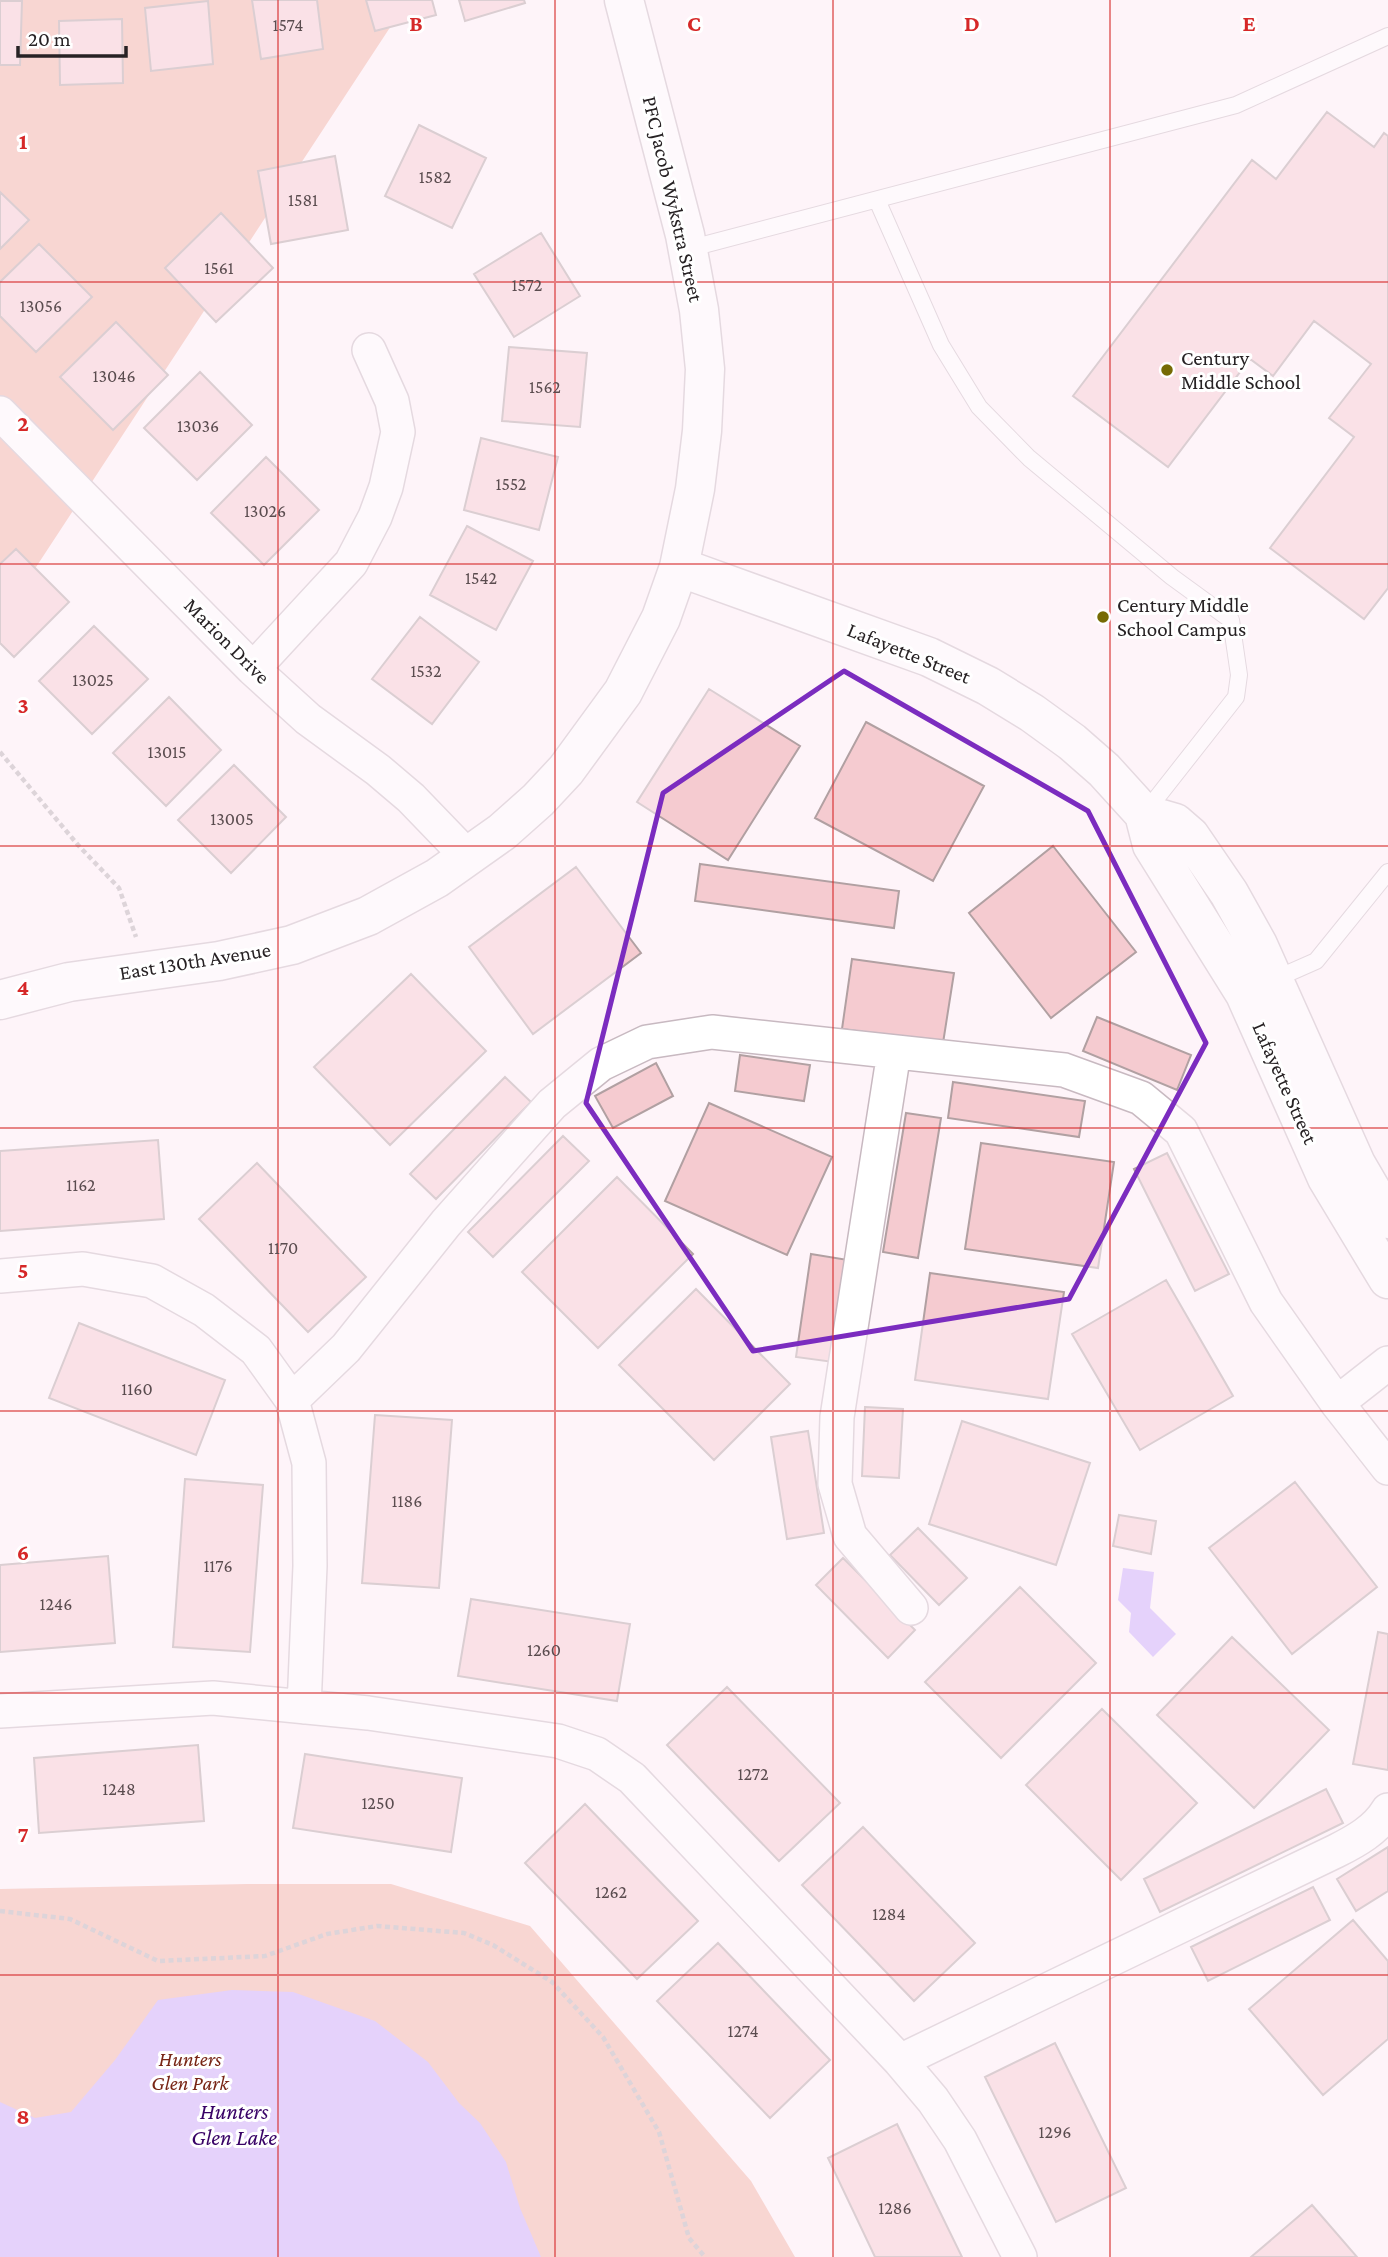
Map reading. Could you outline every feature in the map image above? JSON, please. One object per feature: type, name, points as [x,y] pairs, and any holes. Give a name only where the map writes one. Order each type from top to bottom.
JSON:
[{"type":"street","name":"PFC Jacob Wykstra Street","points":[[624,0],[688,249],[699,310],[704,382],[702,431],[695,489],[678,567]]},
{"type":"street","points":[[253,669],[351,563],[379,507],[398,432],[392,401],[369,350]]},
{"type":"street","name":"Marion Drive","points":[[0,413],[253,669],[308,719],[378,770],[411,798],[467,856]]},
{"type":"street","name":"Lafayette Street","points":[[678,567],[929,657],[988,686],[1032,713],[1104,770],[1144,814],[1152,845],[1245,994],[1327,1178],[1388,1279]]},
{"type":"street","name":"East 130th Avenue","points":[[0,1000],[69,982],[219,961],[292,945],[368,916],[437,878],[502,832],[538,800],[598,729],[623,692],[661,618],[678,567]]},
{"type":"street","name":"Lafayette Street","points":[[1144,814],[1175,823],[1190,836],[1229,893],[1258,945],[1356,1164],[1388,1219]]},
{"type":"street","points":[[292,1400],[346,1348],[446,1223],[552,1104],[601,1064],[647,1042],[712,1032],[1064,1070],[1140,1098],[1181,1131],[1266,1302],[1337,1403],[1388,1468]]},
{"type":"street","points":[[894,1052],[837,1417],[835,1484],[850,1536],[911,1608]]},
{"type":"street","points":[[0,1276],[83,1269],[152,1281],[204,1310],[256,1350],[292,1400],[309,1463],[310,1566],[304,1707]]},
{"type":"street","points":[[1337,1403],[1388,1363]]},
{"type":"street","points":[[0,1711],[213,1698],[368,1713],[558,1741],[597,1754],[632,1778],[933,2100],[960,2140],[1020,2257]]},
{"type":"street","points":[[900,2062],[1336,1852],[1362,1838],[1388,1810]]},
{"type":"lane","points":[[688,249],[1236,105],[1388,36]]},
{"type":"lane","points":[[877,200],[941,345],[979,407],[1029,457],[1172,577],[1231,620],[1239,675],[1236,697],[1144,814]]},
{"type":"lane","points":[[1273,980],[1316,961],[1388,872]]},
{"type":"path","points":[[0,752],[78,845],[119,888],[147,970]]},
{"type":"path","points":[[0,1911],[70,1919],[158,1961],[265,1956],[327,1934],[377,1926],[464,1933],[493,1945],[552,1982],[603,2037],[659,2132],[689,2238],[705,2257]]},
{"type":"highlighted area","points":[[844,671],[1088,811],[1206,1043],[1069,1299],[753,1351],[586,1103],[663,793]]},
{"type":"green space","points":[[0,0],[408,0],[0,622]]},
{"type":"green space","name":"Hunters Glen Park","points":[[391,1884],[530,1926],[751,2181],[795,2257],[0,2257],[0,1889]]},
{"type":"water","points":[[1123,1568],[1154,1572],[1150,1608],[1176,1634],[1153,1657],[1129,1632],[1131,1613],[1118,1600]]},
{"type":"water","name":"Hunters Glen Lake","points":[[232,1990],[293,1992],[375,2021],[428,2062],[459,2103],[480,2123],[506,2162],[520,2208],[541,2257],[0,2257],[0,2102],[35,2118],[71,2112],[115,2060],[158,2000]]},
{"type":"building","points":[[252,0],[317,0],[323,49],[261,59]]},
{"type":"building","points":[[366,0],[432,0],[436,15],[375,31]]},
{"type":"building","points":[[459,0],[524,0],[525,3],[465,21]]},
{"type":"building","points":[[0,1],[22,1],[20,65],[0,65]]},
{"type":"building","points":[[208,1],[213,64],[151,71],[145,8]]},
{"type":"building","points":[[122,19],[123,83],[60,85],[59,21]]},
{"type":"building","name":"Century Middle School","points":[[1327,112],[1374,147],[1384,133],[1388,136],[1388,588],[1364,619],[1270,548],[1354,437],[1329,418],[1371,364],[1314,321],[1273,376],[1250,359],[1168,467],[1073,396],[1252,160],[1276,179]]},
{"type":"building","points":[[419,125],[486,158],[452,228],[385,196]]},
{"type":"building","points":[[335,156],[348,230],[271,244],[258,171]]},
{"type":"building","points":[[0,192],[29,220],[0,249]]},
{"type":"building","points":[[221,213],[273,268],[216,322],[165,268]]},
{"type":"building","points":[[541,233],[580,296],[514,337],[474,274]]},
{"type":"building","points":[[39,244],[92,297],[36,352],[0,316],[0,282]]},
{"type":"building","points":[[116,322],[168,375],[113,430],[60,377]]},
{"type":"building","points":[[509,347],[587,353],[580,427],[502,421]]},
{"type":"building","points":[[200,372],[252,425],[197,480],[144,428]]},
{"type":"building","points":[[481,438],[558,457],[539,530],[464,510]]},
{"type":"building","points":[[266,457],[319,510],[264,565],[211,513]]},
{"type":"building","points":[[467,526],[533,561],[496,630],[430,595]]},
{"type":"building","points":[[16,549],[69,602],[14,657],[0,643],[0,564]]},
{"type":"building","points":[[420,617],[479,662],[432,724],[372,679]]},
{"type":"building","points":[[94,626],[148,679],[92,734],[39,681]]},
{"type":"building","points":[[709,689],[800,746],[728,860],[637,802]]},
{"type":"building","points":[[169,697],[221,750],[166,806],[113,753]]},
{"type":"building","points":[[866,722],[984,786],[933,881],[815,818]]},
{"type":"building","points":[[234,765],[286,817],[231,873],[178,820]]},
{"type":"building","points":[[1053,846],[1136,952],[1051,1018],[969,913]]},
{"type":"building","points":[[700,864],[899,891],[894,928],[695,901]]},
{"type":"building","points":[[576,867],[641,953],[533,1034],[469,947]]},
{"type":"building","points":[[852,959],[954,973],[943,1043],[842,1029]]},
{"type":"building","points":[[411,974],[486,1051],[390,1145],[314,1067]]},
{"type":"building","points":[[1097,1017],[1191,1055],[1177,1090],[1083,1051]]},
{"type":"building","points":[[740,1055],[810,1065],[804,1101],[735,1091]]},
{"type":"building","points":[[656,1063],[673,1096],[613,1128],[595,1096]]},
{"type":"building","points":[[505,1077],[531,1102],[436,1199],[410,1174]]},
{"type":"building","points":[[953,1082],[1085,1101],[1079,1137],[948,1118]]},
{"type":"building","points":[[709,1103],[832,1157],[787,1255],[665,1201]]},
{"type":"building","points":[[906,1113],[941,1118],[918,1258],[883,1252]]},
{"type":"building","points":[[563,1136],[589,1161],[493,1257],[468,1232]]},
{"type":"building","points":[[158,1140],[164,1219],[0,1231],[0,1151]]},
{"type":"building","points":[[981,1143],[1114,1162],[1098,1268],[965,1249]]},
{"type":"building","points":[[1167,1153],[1229,1274],[1195,1291],[1134,1169]]},
{"type":"building","points":[[257,1163],[366,1277],[308,1332],[199,1219]]},
{"type":"building","points":[[617,1177],[693,1254],[598,1348],[522,1272]]},
{"type":"building","points":[[811,1254],[848,1260],[833,1362],[796,1357]]},
{"type":"building","points":[[930,1273],[1064,1292],[1048,1399],[915,1380]]},
{"type":"building","points":[[1166,1280],[1233,1396],[1140,1450],[1072,1334]]},
{"type":"building","points":[[696,1289],[790,1384],[714,1460],[619,1365]]},
{"type":"building","points":[[79,1323],[225,1380],[196,1455],[49,1398]]},
{"type":"building","points":[[865,1407],[903,1409],[899,1478],[862,1476]]},
{"type":"building","points":[[375,1415],[452,1420],[439,1588],[362,1583]]},
{"type":"building","points":[[962,1421],[1090,1463],[1056,1565],[929,1524]]},
{"type":"building","points":[[808,1431],[824,1533],[787,1539],[771,1437]]},
{"type":"building","points":[[185,1479],[263,1485],[250,1652],[173,1647]]},
{"type":"building","points":[[1295,1482],[1377,1587],[1292,1654],[1209,1548]]},
{"type":"building","points":[[1119,1515],[1156,1521],[1151,1554],[1113,1546]]},
{"type":"building","points":[[918,1528],[967,1578],[939,1605],[890,1555]]},
{"type":"building","points":[[108,1556],[115,1643],[0,1652],[0,1565]]},
{"type":"building","points":[[843,1558],[915,1630],[888,1658],[816,1585]]},
{"type":"building","points":[[1020,1587],[1096,1663],[1001,1758],[925,1682]]},
{"type":"building","points":[[471,1599],[630,1624],[617,1701],[458,1676]]},
{"type":"building","points":[[1378,1632],[1388,1634],[1388,1770],[1353,1764]]},
{"type":"building","points":[[1232,1637],[1329,1730],[1254,1808],[1157,1715]]},
{"type":"building","points":[[727,1687],[840,1803],[779,1861],[667,1745]]},
{"type":"building","points":[[1102,1709],[1197,1803],[1121,1880],[1026,1785]]},
{"type":"building","points":[[198,1745],[204,1821],[39,1833],[34,1758]]},
{"type":"building","points":[[305,1754],[462,1778],[451,1852],[293,1828]]},
{"type":"building","points":[[1326,1789],[1343,1823],[1160,1912],[1144,1879]]},
{"type":"building","points":[[585,1804],[698,1921],[637,1979],[525,1863]]},
{"type":"building","points":[[863,1827],[975,1943],[914,2001],[802,1885]]},
{"type":"building","points":[[1388,1847],[1388,1891],[1356,1911],[1337,1879]]},
{"type":"building","points":[[1313,1887],[1330,1920],[1208,1981],[1191,1947]]},
{"type":"building","points":[[1353,1920],[1388,1961],[1388,2039],[1323,2095],[1249,2009]]},
{"type":"building","points":[[718,1943],[830,2060],[770,2118],[657,2001]]},
{"type":"building","points":[[1055,2043],[1126,2188],[1056,2222],[985,2077]]},
{"type":"building","points":[[897,2124],[962,2257],[875,2257],[828,2158]]},
{"type":"building","points":[[1312,2205],[1357,2257],[1251,2257]]},
{"type":"place","name":"Century Middle School","points":[[1167,370]]},
{"type":"place","name":"Century Middle School Campus","points":[[1103,617]]}]
